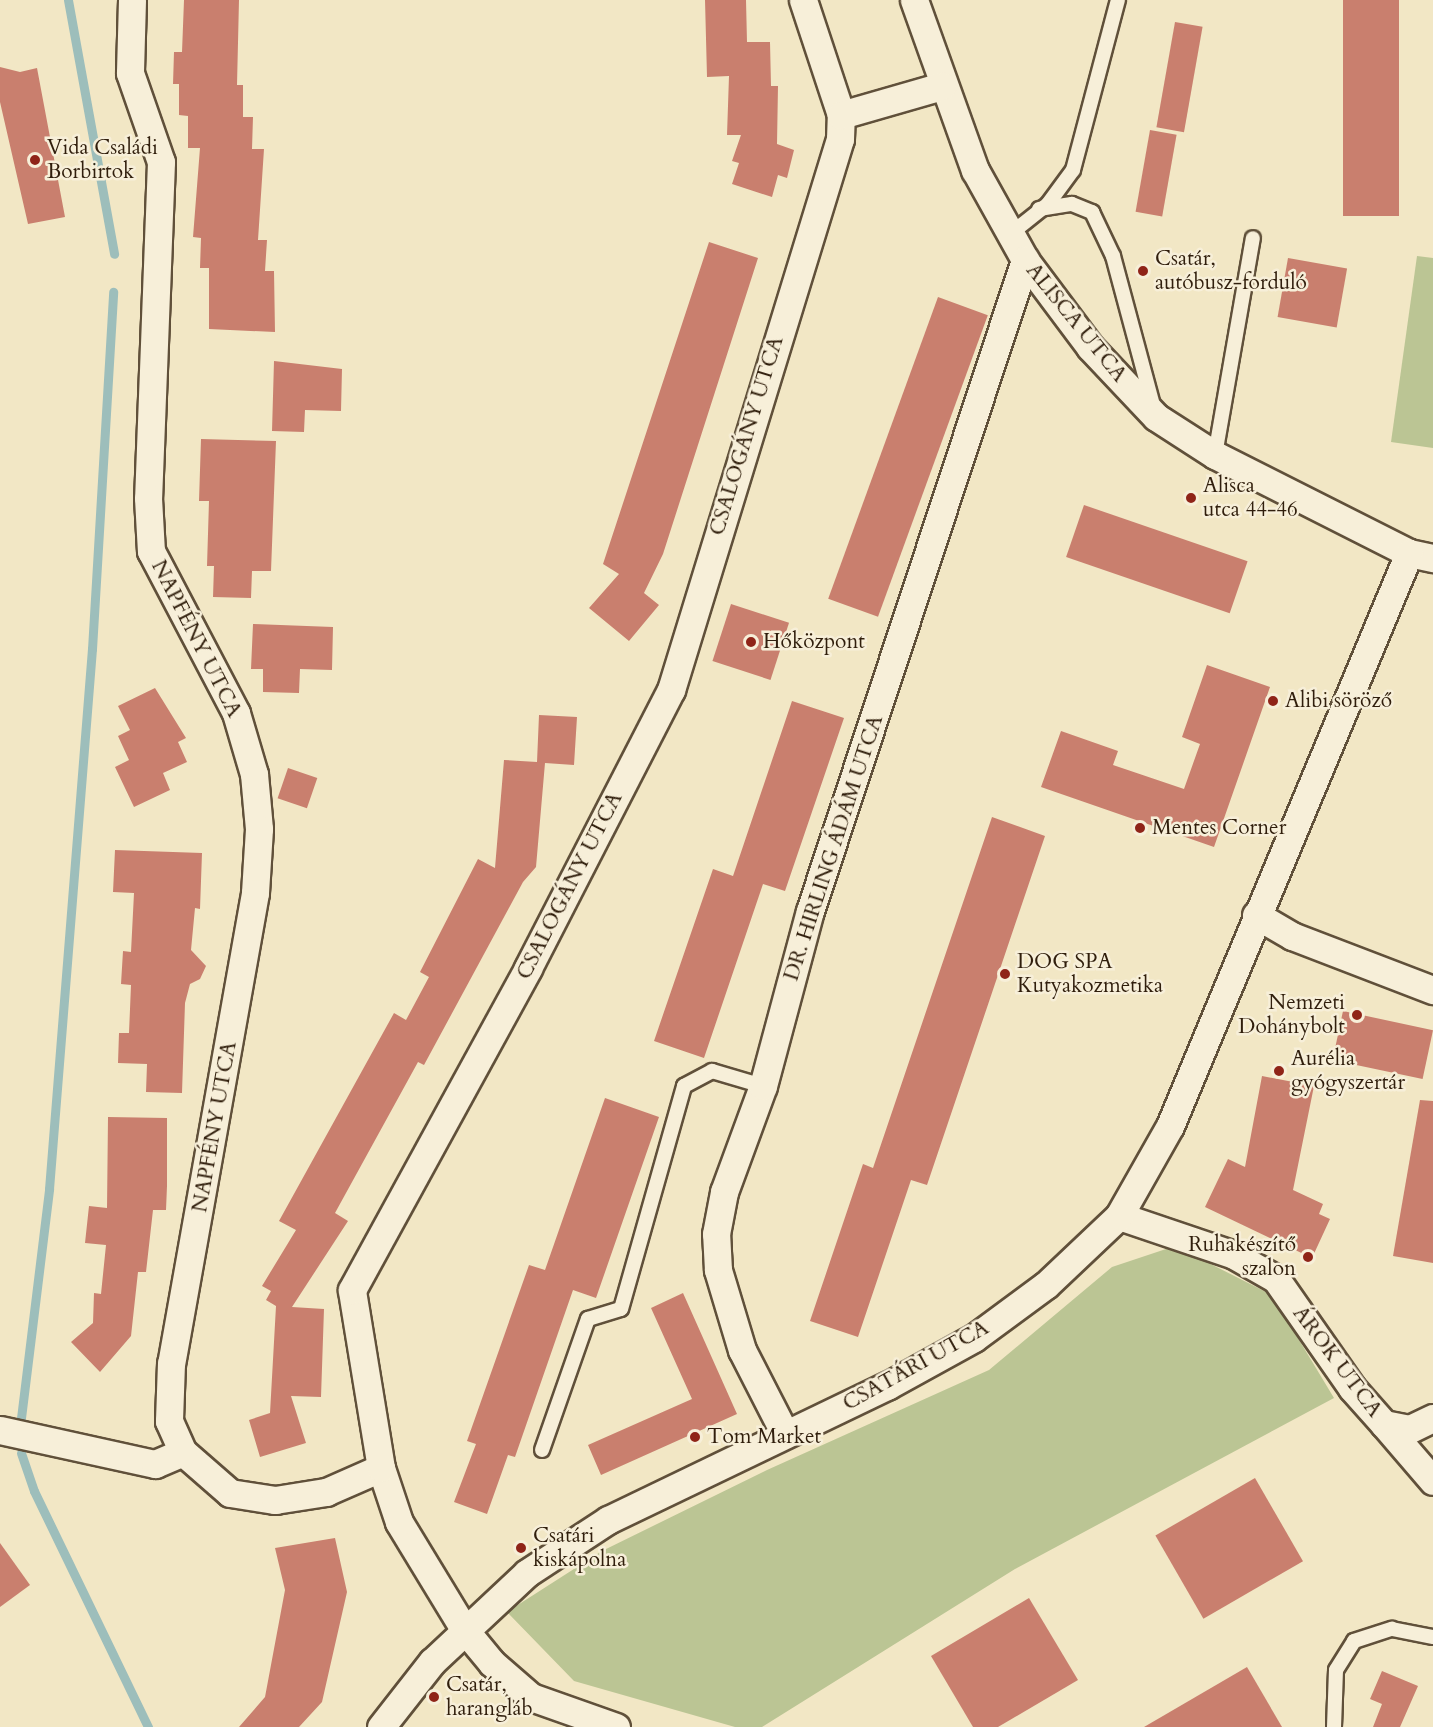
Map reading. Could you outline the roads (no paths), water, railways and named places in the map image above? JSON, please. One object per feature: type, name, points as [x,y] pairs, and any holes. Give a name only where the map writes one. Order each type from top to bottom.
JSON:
[{"type":"street","name":"NAPFÉNY UTCA","points":[[132,0],[130,73],[161,162],[148,498],[151,551],[236,713],[254,774],[259,829],[255,893],[171,1363],[169,1421],[183,1452],[230,1493],[275,1500],[326,1492],[381,1468]]},
{"type":"street","name":"CSALOGÁNY UTCA","points":[[616,1727],[531,1697],[492,1664],[464,1629],[399,1522],[381,1468],[352,1290],[528,968],[671,690],[840,139],[841,115],[803,0]]},
{"type":"street","name":"ALISCA UTCA","points":[[914,0],[942,86],[975,170],[1009,235],[1025,260],[1090,347],[1156,417],[1215,455],[1421,556]]},
{"type":"street","points":[[841,115],[942,86]]},
{"type":"street","name":"DR. HIRLING ÁDÁM UTCA","points":[[785,1434],[742,1350],[718,1270],[716,1234],[724,1192],[763,1086],[810,911],[1025,260]]},
{"type":"street","name":"CSATÁRI UTCA","points":[[381,1727],[464,1629],[527,1573],[608,1520],[887,1386],[974,1338],[1046,1285],[1119,1216],[1170,1126],[1256,915],[1421,556]]},
{"type":"street","points":[[1256,915],[1292,936],[1433,990]]},
{"type":"street","name":"ÁROK UTCA","points":[[1119,1216],[1234,1255],[1276,1279],[1352,1388],[1384,1424],[1410,1429],[1433,1418]]},
{"type":"street","points":[[1384,1424],[1433,1481]]},
{"type":"street","points":[[0,1430],[155,1464],[183,1452]]},
{"type":"lane","points":[[1009,235],[1038,209],[1073,170],[1084,140],[1118,0]]},
{"type":"lane","points":[[1038,209],[1072,204],[1092,212],[1113,256],[1156,417]]},
{"type":"lane","points":[[1215,455],[1253,238]]},
{"type":"lane","points":[[542,1450],[588,1319],[621,1309],[684,1086],[712,1071],[763,1086]]},
{"type":"lane","points":[[1334,1727],[1336,1670],[1354,1641],[1392,1629],[1433,1637]]},
{"type":"waterway","points":[[68,0],[114,254]]},
{"type":"waterway","points":[[21,1418],[49,1189],[92,649],[113,292]]},
{"type":"waterway","points":[[21,1453],[34,1491],[148,1727]]},
{"type":"place","name":"Vida Családi Borbirtok","points":[[35,160]]},
{"type":"place","name":"Csatár, autóbusz-forduló","points":[[1143,271]]},
{"type":"place","name":"Alisca utca 44-46","points":[[1191,498]]},
{"type":"place","name":"Hőközpont","points":[[751,642]]},
{"type":"place","name":"Alibi söröző","points":[[1273,701]]},
{"type":"place","name":"Mentes Corner","points":[[1140,828]]},
{"type":"place","name":"DOG SPA Kutyakozmetika","points":[[1005,974]]},
{"type":"place","name":"Nemzeti Dohánybolt","points":[[1357,1015]]},
{"type":"place","name":"Aurélia gyógyszertár","points":[[1279,1071]]},
{"type":"place","name":"Ruhakészítő szalon","points":[[1308,1257]]},
{"type":"place","name":"Tom Market","points":[[695,1437]]},
{"type":"place","name":"Csatári kiskápolna","points":[[521,1548]]},
{"type":"place","name":"Csatár, harangláb","points":[[434,1697]]}]
